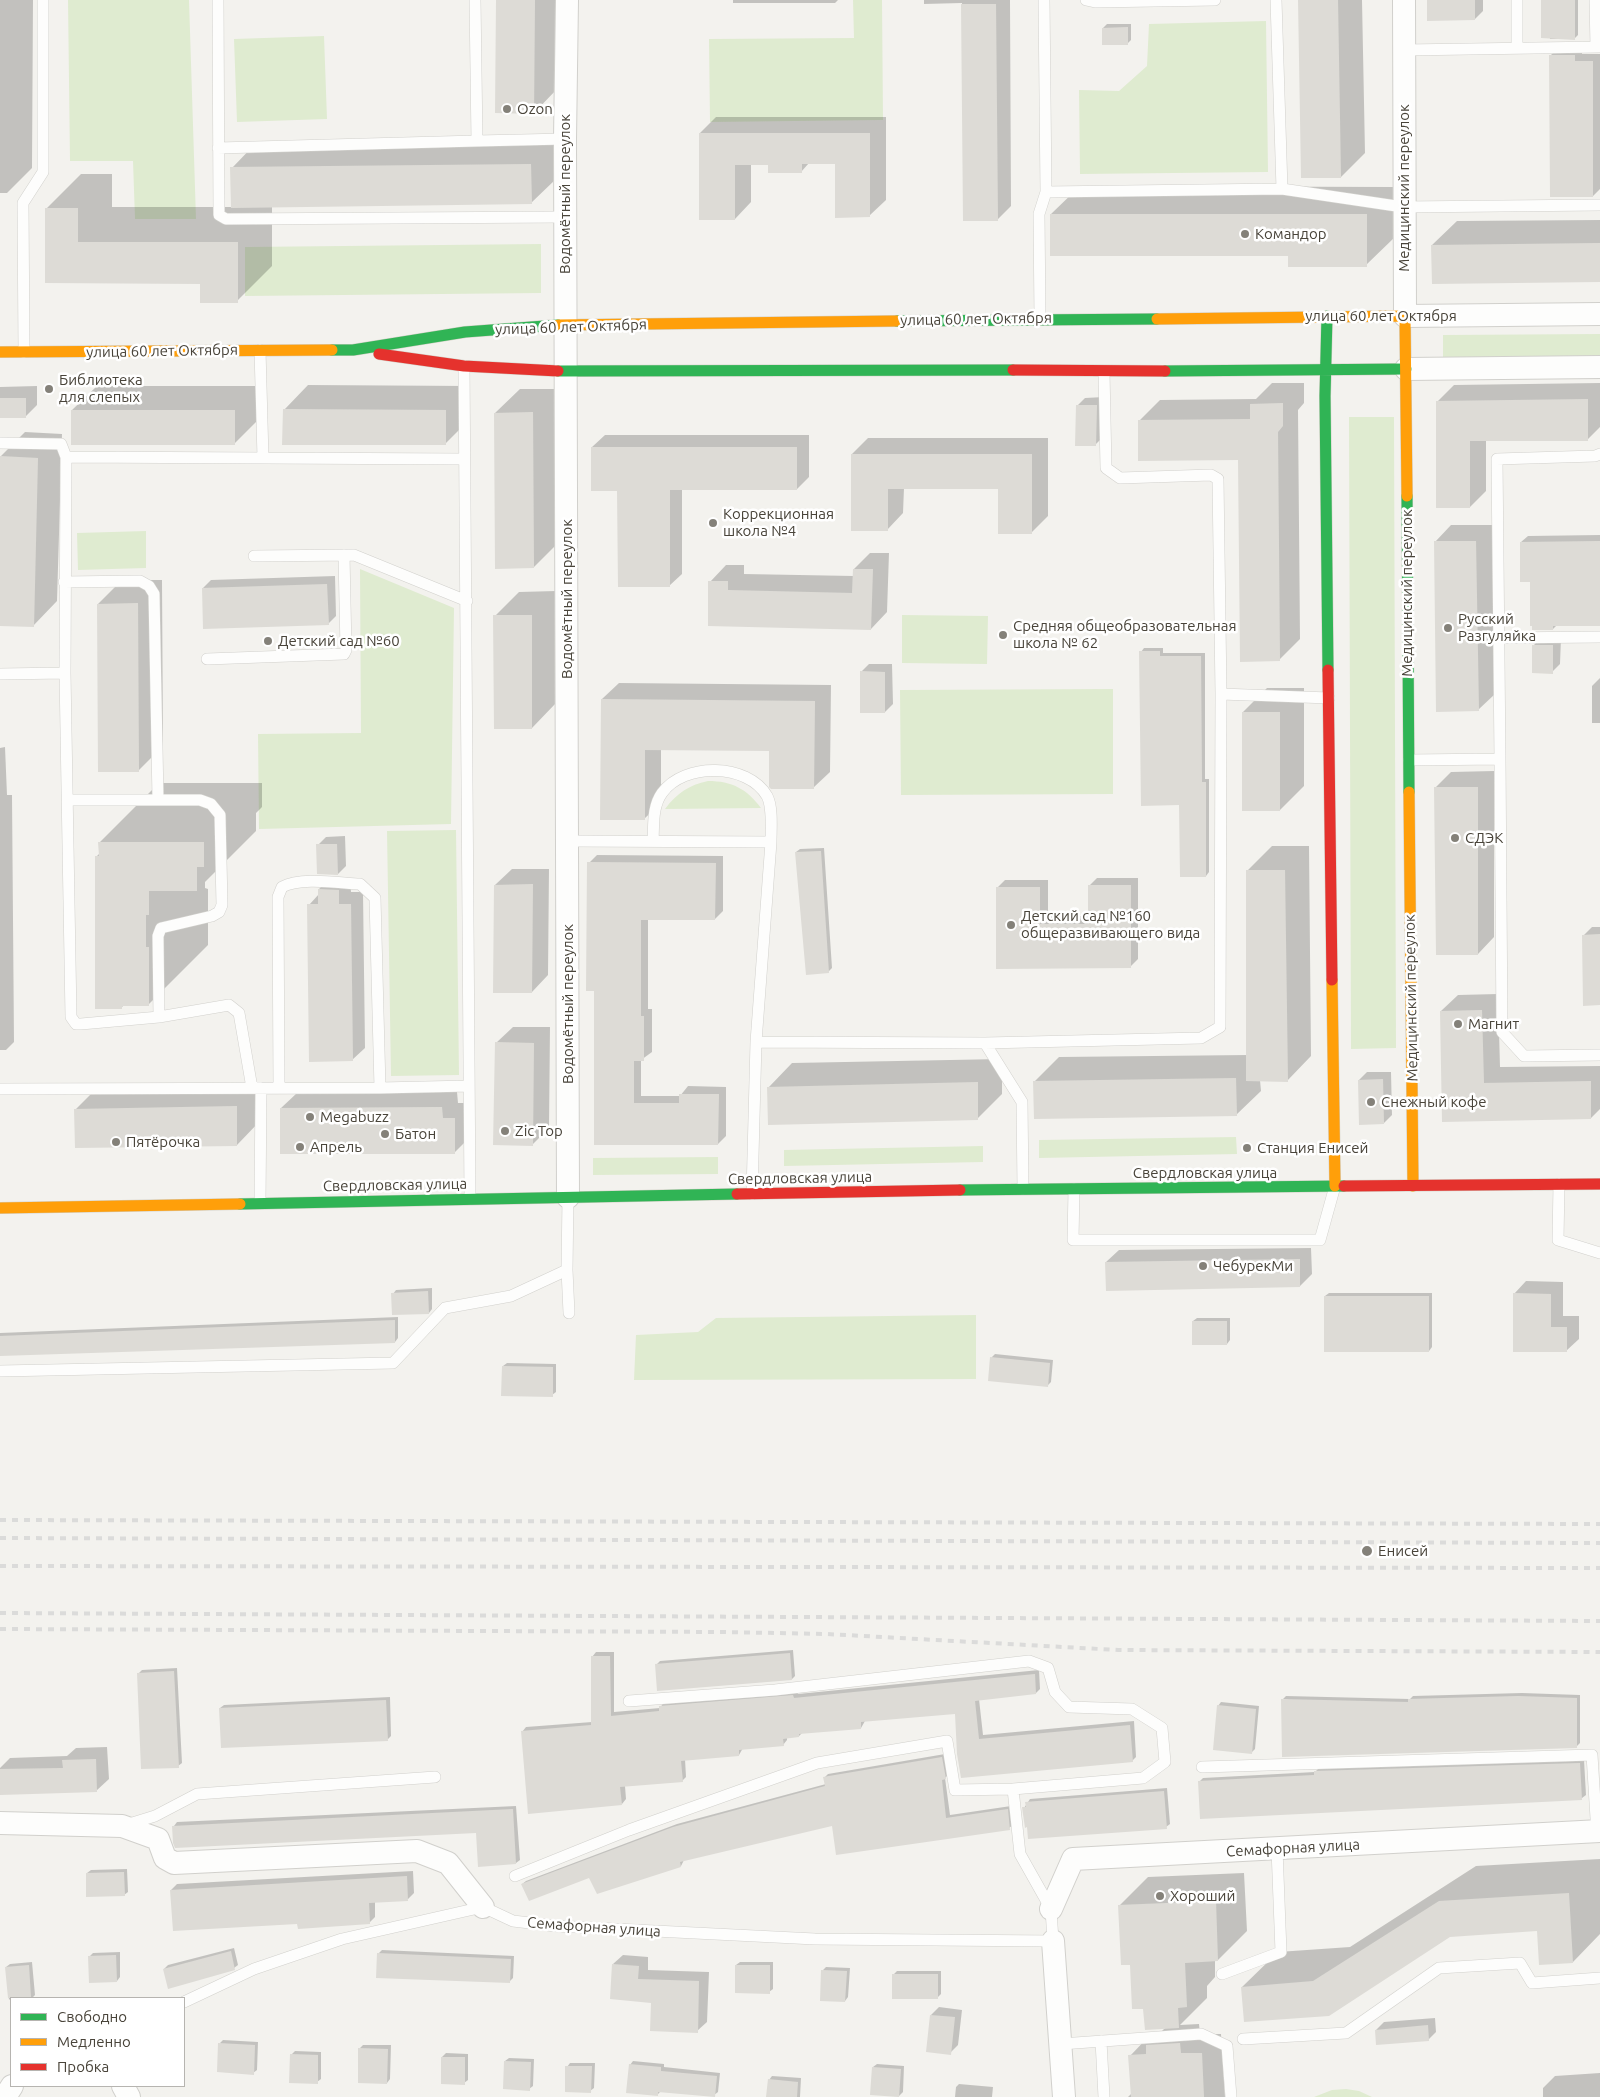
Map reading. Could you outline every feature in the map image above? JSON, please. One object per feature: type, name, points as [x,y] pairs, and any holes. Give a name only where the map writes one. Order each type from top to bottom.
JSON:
[{"type":"main road","points":[[1327,316],[1325,369],[1335,1186]]},
{"type":"main road","name":"улица 60 лет Октября","points":[[353,350],[465,332],[566,325],[1405,316]]},
{"type":"main road","name":"Медицинский переулок","points":[[1405,316],[1413,1186]]},
{"type":"main road","name":"улица 60 лет Октября","points":[[0,352],[353,350],[464,366],[566,371],[922,369],[1219,372],[1406,369]]},
{"type":"main road","name":"Свердловская улица","points":[[0,1208],[1024,1189],[1600,1184]]},
{"type":"street","name":"Водомётный переулок","points":[[568,0],[565,139],[568,1198]]},
{"type":"street","name":"Медицинский переулок","points":[[1404,0],[1403,207],[1405,316]]},
{"type":"street","name":"улица 60 лет Октября","points":[[1405,316],[1600,314]]},
{"type":"street","name":"улица 60 лет Октября","points":[[1406,369],[1600,368]]},
{"type":"street","name":"Семафорная улица","points":[[0,1823],[122,1826],[158,1839],[164,1858],[174,1864],[417,1851],[448,1864],[483,1907]]},
{"type":"street","name":"Семафорная улица","points":[[1051,1909],[1073,1859],[1599,1834]]},
{"type":"street","name":"Семафорная улица","points":[[1053,1941],[1064,2097]]},
{"type":"lane","points":[[24,352],[23,203],[43,172],[44,0]]},
{"type":"lane","points":[[218,0],[220,215],[226,219],[565,217]]},
{"type":"lane","points":[[474,0],[477,141]]},
{"type":"lane","points":[[1040,319],[1039,214],[1046,192],[1044,0]]},
{"type":"lane","points":[[1086,0],[1095,2],[1215,0]]},
{"type":"lane","points":[[1276,0],[1282,189]]},
{"type":"lane","points":[[1517,0],[1517,48]]},
{"type":"lane","points":[[1405,50],[1598,47],[1595,0]]},
{"type":"lane","points":[[218,148],[565,139]]},
{"type":"lane","points":[[1046,192],[1282,189],[1403,207],[1600,205]]},
{"type":"lane","points":[[260,350],[263,458]]},
{"type":"lane","points":[[464,366],[463,459],[467,601],[470,1199]]},
{"type":"lane","points":[[756,1042],[985,1043],[1200,1038],[1220,1027],[1221,694],[1218,479],[1211,475],[1120,478],[1106,468],[1104,372]]},
{"type":"lane","points":[[0,443],[60,444],[66,457],[64,582],[71,1017],[76,1024],[81,1024],[159,1017],[229,1005],[236,1009],[239,1013],[256,1088],[260,1203]]},
{"type":"lane","points":[[1600,454],[1596,456],[1497,459],[1502,1032],[1524,1056],[1600,1055]]},
{"type":"lane","points":[[66,457],[463,459]]},
{"type":"lane","points":[[207,659],[344,654],[346,650],[344,555]]},
{"type":"lane","points":[[254,556],[354,555],[467,601]]},
{"type":"lane","points":[[64,582],[140,581],[149,586],[154,594],[158,799]]},
{"type":"lane","points":[[1500,638],[1600,637]]},
{"type":"lane","points":[[0,674],[65,673]]},
{"type":"lane","points":[[1221,694],[1329,698]]},
{"type":"lane","points":[[1408,760],[1500,759]]},
{"type":"lane","points":[[653,841],[654,810],[662,792],[677,780],[700,771],[729,773],[753,780],[767,797],[771,823],[771,842],[756,1042],[752,1194]]},
{"type":"lane","points":[[68,800],[200,800],[211,804],[220,815],[222,905],[219,912],[212,916],[161,928],[158,936],[159,1017]]},
{"type":"lane","points":[[568,841],[771,842]]},
{"type":"lane","points":[[279,1087],[278,897],[282,887],[290,883],[334,883],[360,884],[374,898],[380,1088]]},
{"type":"lane","points":[[985,1043],[1022,1102],[1024,1189]]},
{"type":"lane","points":[[0,1089],[469,1086]]},
{"type":"lane","points":[[1559,1184],[1558,1240],[1600,1253]]},
{"type":"lane","points":[[1074,1189],[1073,1240],[1320,1240],[1335,1186]]},
{"type":"lane","points":[[568,1198],[566,1270],[569,1313]]},
{"type":"lane","points":[[0,1371],[393,1363],[446,1308],[511,1296],[566,1270]]},
{"type":"lane","points":[[514,1876],[629,1830],[817,1763],[947,1741],[955,1790],[1013,1789],[1142,1778],[1165,1762],[1162,1728],[1132,1710],[1069,1707],[1055,1692],[1048,1668],[1029,1661],[775,1690],[629,1701]]},
{"type":"lane","points":[[1202,1767],[1596,1755],[1599,1834]]},
{"type":"lane","points":[[122,1826],[155,1816],[197,1794],[435,1777]]},
{"type":"lane","points":[[1013,1789],[1020,1854],[1051,1909]]},
{"type":"lane","points":[[1222,1974],[1281,1952],[1277,1849]]},
{"type":"lane","points":[[185,2002],[254,1969],[342,1939],[483,1907]]},
{"type":"lane","name":"Семафорная улица","points":[[483,1907],[513,1921],[555,1926],[815,1939],[1053,1941],[1051,1909]]},
{"type":"lane","points":[[1243,2039],[1346,2033],[1439,1968],[1520,1963],[1532,1983],[1600,1978]]},
{"type":"lane","points":[[1061,2044],[1201,2034],[1227,2046],[1231,2097]]},
{"type":"lane","points":[[1101,2041],[1104,2097]]},
{"type":"green space","points":[[68,0],[189,0],[196,219],[135,219],[133,161],[70,161]]},
{"type":"green space","points":[[853,0],[882,0],[883,120],[710,122],[709,39],[854,38]]},
{"type":"green space","points":[[1266,21],[1268,172],[1080,174],[1079,90],[1119,91],[1147,66],[1149,24]]},
{"type":"green space","points":[[324,36],[327,119],[237,122],[234,39]]},
{"type":"green space","points":[[541,244],[541,293],[245,296],[245,247]]},
{"type":"green space","points":[[1600,334],[1600,359],[1443,359],[1443,335]]},
{"type":"green space","points":[[1349,417],[1394,417],[1396,1048],[1351,1049]]},
{"type":"green space","points":[[146,531],[146,568],[78,570],[77,533]]},
{"type":"green space","points":[[360,569],[454,608],[451,824],[259,829],[258,734],[361,733]]},
{"type":"green space","points":[[902,615],[988,616],[987,664],[902,663]]},
{"type":"green space","points":[[1113,689],[1113,794],[901,795],[900,690]]},
{"type":"green space","points":[[708,781],[717,781],[738,787],[756,801],[761,808],[665,809],[684,790]]},
{"type":"green space","points":[[456,830],[459,1075],[391,1076],[387,831]]},
{"type":"green space","points":[[1236,1137],[1237,1154],[1039,1158],[1039,1140]]},
{"type":"green space","points":[[983,1146],[983,1162],[784,1166],[784,1150]]},
{"type":"green space","points":[[718,1157],[718,1174],[593,1175],[593,1158]]},
{"type":"green space","points":[[976,1315],[976,1379],[634,1380],[636,1335],[698,1332],[716,1318]]},
{"type":"green space","points":[[1346,2089],[1359,2091],[1372,2097],[1314,2097],[1332,2090]]},
{"type":"building","points":[[496,0],[535,0],[534,114],[495,113]]},
{"type":"building","points":[[1298,0],[1338,0],[1341,178],[1301,178]]},
{"type":"building","points":[[1427,0],[1475,0],[1475,20],[1427,21]]},
{"type":"building","points":[[1541,0],[1575,0],[1575,40],[1541,38]]},
{"type":"building","points":[[961,4],[996,4],[998,221],[963,221]]},
{"type":"building","points":[[1128,27],[1128,45],[1102,45],[1102,28]]},
{"type":"building","points":[[1549,55],[1575,55],[1575,61],[1593,61],[1593,197],[1550,197]]},
{"type":"building","points":[[699,133],[870,133],[870,217],[835,218],[835,164],[802,164],[802,173],[768,173],[768,165],[735,165],[735,220],[699,220]]},
{"type":"building","points":[[531,164],[532,204],[231,208],[230,167]]},
{"type":"building","points":[[45,208],[78,208],[78,242],[238,242],[238,303],[200,303],[200,284],[45,283]]},
{"type":"building","points":[[1050,214],[1367,214],[1367,267],[1288,267],[1288,256],[1050,256]]},
{"type":"building","points":[[1600,243],[1600,282],[1432,284],[1431,245]]},
{"type":"building","points":[[0,398],[26,398],[26,418],[0,418]]},
{"type":"building","points":[[1588,399],[1588,441],[1470,441],[1470,508],[1436,508],[1436,401]]},
{"type":"building","points":[[1283,403],[1283,426],[1278,432],[1280,661],[1240,662],[1238,460],[1138,461],[1138,420],[1250,419],[1250,404]]},
{"type":"building","points":[[1076,405],[1097,405],[1096,446],[1075,446]]},
{"type":"building","points":[[283,409],[446,410],[446,445],[282,445]]},
{"type":"building","points":[[71,410],[235,410],[235,445],[71,445]]},
{"type":"building","points":[[533,412],[534,568],[495,569],[494,413]]},
{"type":"building","points":[[591,447],[797,447],[797,490],[670,490],[670,587],[618,587],[617,491],[591,491]]},
{"type":"building","points":[[851,454],[1032,454],[1032,534],[998,534],[998,489],[888,489],[888,531],[851,531]]},
{"type":"building","points":[[0,456],[38,458],[34,627],[0,626]]},
{"type":"building","points":[[1434,541],[1476,541],[1479,711],[1436,712]]},
{"type":"building","points":[[1600,541],[1600,626],[1553,626],[1553,630],[1532,630],[1532,626],[1530,626],[1530,582],[1520,582],[1520,542]]},
{"type":"building","points":[[853,569],[873,569],[871,630],[708,626],[708,581],[728,581],[728,590],[852,593]]},
{"type":"building","points":[[327,584],[329,625],[203,629],[202,588]]},
{"type":"building","points":[[138,603],[139,772],[98,772],[97,604]]},
{"type":"building","points":[[493,615],[532,615],[532,729],[494,729]]},
{"type":"building","points":[[1532,645],[1553,645],[1553,674],[1532,673]]},
{"type":"building","points":[[1139,651],[1160,651],[1160,656],[1201,656],[1202,782],[1206,782],[1206,877],[1180,877],[1179,805],[1141,806]]},
{"type":"building","points":[[860,671],[885,672],[885,713],[860,713]]},
{"type":"building","points":[[601,699],[815,701],[814,789],[771,789],[769,787],[769,751],[645,750],[645,820],[600,820]]},
{"type":"building","points":[[1242,712],[1280,712],[1280,811],[1242,811]]},
{"type":"building","points":[[1434,787],[1478,787],[1478,955],[1436,955]]},
{"type":"building","points":[[98,842],[204,842],[204,867],[197,867],[197,891],[149,891],[149,915],[146,915],[146,947],[149,947],[149,1006],[95,1009],[95,856],[99,856]]},
{"type":"building","points":[[316,844],[337,844],[338,875],[317,874]]},
{"type":"building","points":[[821,851],[829,973],[806,975],[795,852]]},
{"type":"building","points":[[587,862],[716,863],[715,920],[641,920],[641,1016],[644,1016],[644,1061],[634,1061],[634,1103],[679,1103],[679,1094],[719,1094],[718,1145],[594,1145],[594,991],[586,991]]},
{"type":"building","points":[[1246,870],[1285,870],[1288,1082],[1246,1081]]},
{"type":"building","points":[[533,884],[532,993],[493,993],[494,885]]},
{"type":"building","points":[[1088,885],[1131,885],[1131,968],[996,969],[996,887],[1040,887],[1040,924],[1088,924]]},
{"type":"building","points":[[318,889],[339,890],[339,904],[351,904],[353,1061],[309,1062],[307,904],[318,904]]},
{"type":"building","points":[[1600,934],[1600,1005],[1583,1006],[1582,935]]},
{"type":"building","points":[[1482,1010],[1484,1083],[1591,1081],[1591,1119],[1442,1122],[1440,1011]]},
{"type":"building","points":[[495,1042],[534,1043],[533,1146],[493,1145]]},
{"type":"building","points":[[1236,1078],[1237,1116],[1034,1119],[1033,1081]]},
{"type":"building","name":"Снежный кофе","points":[[1383,1079],[1384,1124],[1359,1125],[1358,1080]]},
{"type":"building","points":[[978,1082],[978,1120],[768,1125],[767,1087]]},
{"type":"building","points":[[237,1106],[237,1146],[75,1148],[74,1109]]},
{"type":"building","points":[[442,1107],[443,1118],[455,1118],[455,1154],[280,1154],[280,1108]]},
{"type":"building","points":[[1300,1259],[1300,1287],[1106,1291],[1105,1262]]},
{"type":"building","points":[[428,1291],[429,1314],[392,1315],[391,1293]]},
{"type":"building","points":[[1513,1293],[1551,1294],[1551,1327],[1567,1327],[1567,1352],[1513,1352]]},
{"type":"building","points":[[1324,1296],[1429,1296],[1429,1352],[1324,1352]]},
{"type":"building","points":[[395,1320],[395,1343],[0,1356],[0,1336]]},
{"type":"building","points":[[1192,1321],[1227,1321],[1227,1345],[1192,1345]]},
{"type":"building","points":[[990,1357],[1050,1363],[1048,1387],[988,1381]]},
{"type":"building","points":[[502,1366],[553,1367],[553,1397],[501,1396]]},
{"type":"building","points":[[790,1653],[792,1680],[657,1691],[655,1664]]},
{"type":"building","points":[[591,1656],[610,1656],[611,1716],[659,1711],[659,1706],[793,1695],[794,1698],[1035,1674],[1036,1694],[975,1701],[979,1739],[1130,1725],[1133,1762],[961,1778],[957,1754],[955,1714],[861,1722],[861,1729],[799,1734],[799,1737],[783,1739],[784,1746],[739,1750],[739,1756],[681,1761],[683,1782],[620,1787],[622,1805],[528,1814],[521,1731],[591,1725]]},
{"type":"building","points":[[174,1671],[179,1768],[141,1769],[137,1673]]},
{"type":"building","points":[[1518,1696],[1577,1698],[1577,1748],[1282,1757],[1281,1699],[1408,1702],[1408,1699]]},
{"type":"building","points":[[386,1700],[388,1741],[221,1748],[219,1708]]},
{"type":"building","points":[[1217,1705],[1256,1709],[1252,1754],[1213,1750]]},
{"type":"building","points":[[942,1757],[946,1779],[942,1780],[946,1818],[1008,1809],[1010,1830],[836,1855],[832,1826],[680,1862],[681,1867],[597,1894],[589,1878],[529,1901],[521,1884],[673,1827],[825,1786],[823,1777]]},
{"type":"building","points":[[96,1759],[97,1792],[0,1795],[0,1769],[63,1768],[62,1760]]},
{"type":"building","points":[[1580,1763],[1582,1800],[1200,1819],[1198,1781],[1314,1775],[1314,1771]]},
{"type":"building","points":[[1164,1791],[1167,1829],[1028,1839],[1022,1807],[1026,1807],[1025,1802]]},
{"type":"building","points":[[513,1809],[516,1864],[478,1867],[476,1833],[175,1848],[173,1843],[172,1826]]},
{"type":"building","points":[[124,1872],[125,1896],[86,1897],[86,1873]]},
{"type":"building","points":[[407,1876],[408,1901],[369,1903],[370,1924],[298,1929],[297,1924],[173,1931],[170,1890]]},
{"type":"building","points":[[1569,1893],[1573,1963],[1539,1965],[1537,1931],[1450,1937],[1329,2016],[1244,2022],[1241,1987],[1313,1981],[1439,1901]]},
{"type":"building","points":[[1216,1901],[1218,1961],[1185,1963],[1187,2007],[1178,2008],[1179,2028],[1145,2030],[1143,2009],[1132,2009],[1130,1965],[1121,1965],[1118,1905]]},
{"type":"building","points":[[231,1951],[235,1970],[168,1989],[163,1969]]},
{"type":"building","points":[[377,1953],[511,1959],[510,1983],[376,1978]]},
{"type":"building","points":[[116,1955],[117,1982],[89,1983],[88,1956]]},
{"type":"building","points":[[612,1964],[639,1966],[638,1979],[699,1981],[698,2033],[650,2031],[651,2003],[610,1999]]},
{"type":"building","points":[[29,1965],[31,1997],[8,1998],[5,1967]]},
{"type":"building","points":[[735,1965],[770,1965],[770,1994],[735,1993]]},
{"type":"building","points":[[821,1970],[847,1971],[845,2002],[820,2001]]},
{"type":"building","points":[[892,1974],[938,1974],[938,1999],[892,1999]]},
{"type":"building","points":[[930,2015],[955,2017],[951,2055],[926,2052]]},
{"type":"building","points":[[1428,2025],[1429,2041],[1376,2045],[1375,2030]]},
{"type":"building","points":[[218,2043],[255,2045],[254,2075],[217,2072]]},
{"type":"building","points":[[1180,2043],[1181,2053],[1202,2053],[1204,2097],[1131,2097],[1128,2055],[1146,2054],[1146,2045]]},
{"type":"building","points":[[358,2048],[388,2049],[387,2084],[358,2083]]},
{"type":"building","points":[[290,2054],[318,2055],[318,2084],[289,2083]]},
{"type":"building","points":[[441,2057],[465,2057],[465,2085],[441,2084]]},
{"type":"building","points":[[504,2061],[531,2062],[530,2091],[503,2089]]},
{"type":"building","points":[[629,2064],[661,2067],[661,2071],[717,2076],[715,2097],[658,2092],[658,2096],[626,2093]]},
{"type":"building","points":[[565,2066],[592,2066],[591,2093],[565,2092]]},
{"type":"building","points":[[872,2067],[901,2069],[899,2097],[870,2095]]},
{"type":"building","points":[[768,2079],[798,2082],[797,2097],[766,2097]]},
{"type":"railway","points":[[0,1520],[1600,1524]]},
{"type":"railway","points":[[0,1538],[1600,1543]]},
{"type":"railway","points":[[0,1566],[1600,1568]]},
{"type":"railway","points":[[0,1613],[1600,1621]]},
{"type":"railway","points":[[0,1629],[723,1632],[827,1634],[1118,1650],[1600,1652]]},
{"type":"traffic: fast","points":[[1327,316],[1325,396],[1328,670]]},
{"type":"traffic: fast","points":[[897,321],[1157,319]]},
{"type":"traffic: fast","points":[[332,350],[353,350],[465,332],[558,325]]},
{"type":"traffic: fast","points":[[1165,371],[1406,369]]},
{"type":"traffic: fast","points":[[558,371],[1013,370]]},
{"type":"traffic: fast","points":[[1407,496],[1409,792]]},
{"type":"traffic: fast","points":[[960,1190],[1344,1186]]},
{"type":"traffic: fast","points":[[240,1204],[737,1194]]},
{"type":"traffic: slow","points":[[1157,319],[1405,316],[1407,496]]},
{"type":"traffic: slow","points":[[558,325],[897,321]]},
{"type":"traffic: slow","points":[[0,352],[332,350]]},
{"type":"traffic: slow","points":[[1409,792],[1413,1186]]},
{"type":"traffic: slow","points":[[1332,980],[1335,1186]]},
{"type":"traffic: slow","points":[[0,1208],[240,1204]]},
{"type":"traffic: jam","points":[[379,354],[464,366],[558,371]]},
{"type":"traffic: jam","points":[[1013,370],[1165,371]]},
{"type":"traffic: jam","points":[[1328,670],[1332,980]]},
{"type":"traffic: jam","points":[[1344,1186],[1600,1184]]},
{"type":"traffic: jam","points":[[737,1194],[960,1190]]},
{"type":"place","name":"Ozon","points":[[507,109]]},
{"type":"place","name":"Командор","points":[[1245,234]]},
{"type":"place","name":"Библиотека для слепых","points":[[49,389]]},
{"type":"place","name":"Коррекционная школа №4","points":[[713,523]]},
{"type":"place","name":"Русский Разгуляйка","points":[[1448,628]]},
{"type":"place","name":"Средняя общеобразовательная школа № 62","points":[[1003,635]]},
{"type":"place","name":"Детский сад №60","points":[[268,641]]},
{"type":"place","name":"СДЭК","points":[[1455,838]]},
{"type":"place","name":"Детский сад №160 общеразвивающего вида","points":[[1011,925]]},
{"type":"place","name":"Магнит","points":[[1458,1024]]},
{"type":"place","name":"Снежный кофе","points":[[1371,1102]]},
{"type":"place","name":"Megabuzz","points":[[310,1117]]},
{"type":"place","name":"Zic Top","points":[[505,1131]]},
{"type":"place","name":"Батон","points":[[385,1134]]},
{"type":"place","name":"Пятёрочка","points":[[116,1142]]},
{"type":"place","name":"Апрель","points":[[300,1147]]},
{"type":"place","name":"Станция Енисей","points":[[1247,1148]]},
{"type":"place","name":"ЧебурекМи","points":[[1203,1266]]},
{"type":"place","name":"Енисей","points":[[1367,1551]]},
{"type":"place","name":"Хороший","points":[[1160,1896]]}]
